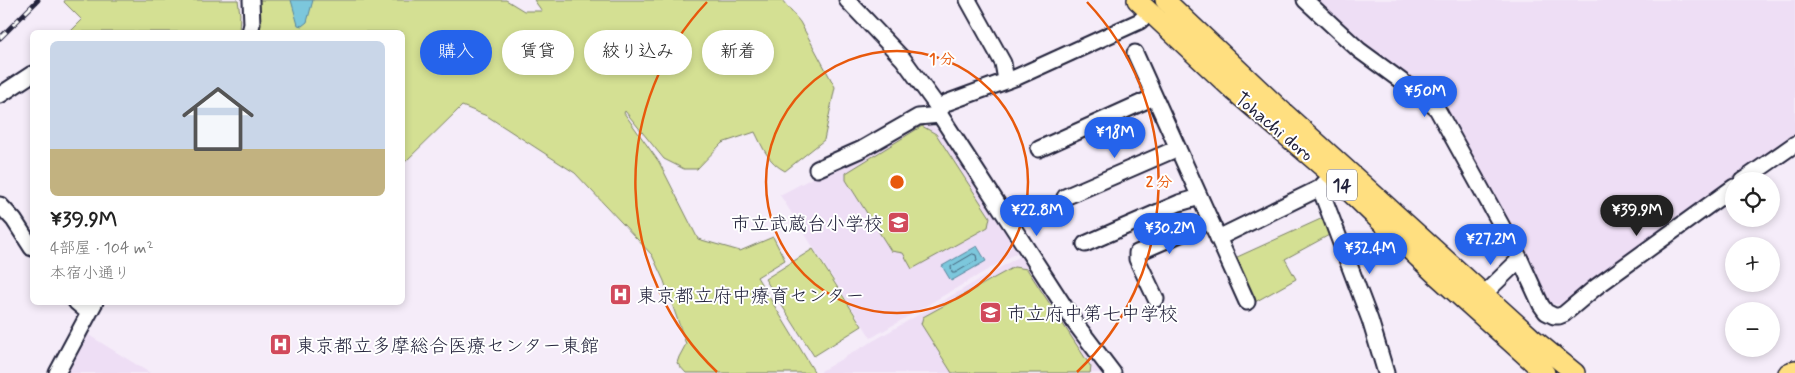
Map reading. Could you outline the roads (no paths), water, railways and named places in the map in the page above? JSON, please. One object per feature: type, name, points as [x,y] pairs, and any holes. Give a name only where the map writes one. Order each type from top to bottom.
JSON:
[{"type":"main road","name":"Tohachi doro","points":[[1165,0],[1281,110],[1531,337],[1575,373]]},
{"type":"main road","name":"Tohachi doro","points":[[1143,6],[1249,104],[1326,181],[1434,273],[1536,370]]},
{"type":"main road","points":[[1191,24],[1182,23],[1179,27],[1180,32],[1215,64],[1249,104]]},
{"type":"main road","name":"Tohachi doro","points":[[1531,337],[1545,356],[1564,373]]},
{"type":"main road","points":[[1788,373],[1795,370]]},
{"type":"street","points":[[250,0],[252,24],[250,30]]},
{"type":"street","points":[[847,0],[903,58],[1075,323],[1112,373]]},
{"type":"street","points":[[968,0],[1003,63],[1006,80]]},
{"type":"street","points":[[1305,0],[1359,50],[1437,109],[1520,259],[1546,312],[1554,316],[1559,316],[1652,245],[1725,193]]},
{"type":"street","points":[[940,113],[946,103],[1026,73],[1140,21],[1143,6]]},
{"type":"street","points":[[1134,53],[1247,302]]},
{"type":"street","points":[[0,95],[30,75]]},
{"type":"street","points":[[1039,149],[1154,97]]},
{"type":"street","points":[[817,169],[862,149],[918,116],[940,113]]},
{"type":"street","points":[[1755,172],[1795,144]]},
{"type":"street","points":[[1065,197],[1178,148]]},
{"type":"street","points":[[1218,238],[1326,181],[1386,373]]},
{"type":"street","points":[[1085,244],[1180,203],[1200,197]]},
{"type":"street","points":[[0,205],[14,220],[30,245]]},
{"type":"street","points":[[1156,299],[1137,259],[1137,253],[1210,221]]},
{"type":"street","points":[[1484,294],[1520,259]]},
{"type":"street","points":[[57,373],[92,308]]},
{"type":"water","points":[[291,0],[313,0],[307,22],[302,26],[298,25]]},
{"type":"water","points":[[977,246],[986,261],[951,281],[942,266]]},
{"type":"railway","points":[[0,38],[38,0]]},
{"type":"place","name":"市立武蔵台小学校","points":[[899,223]]},
{"type":"place","name":"東京都立府中療育センター","points":[[621,295]]},
{"type":"place","name":"市立府中第七中学校","points":[[991,313]]},
{"type":"place","name":"東京都立多摩総合医療センター東館","points":[[280,345]]}]
